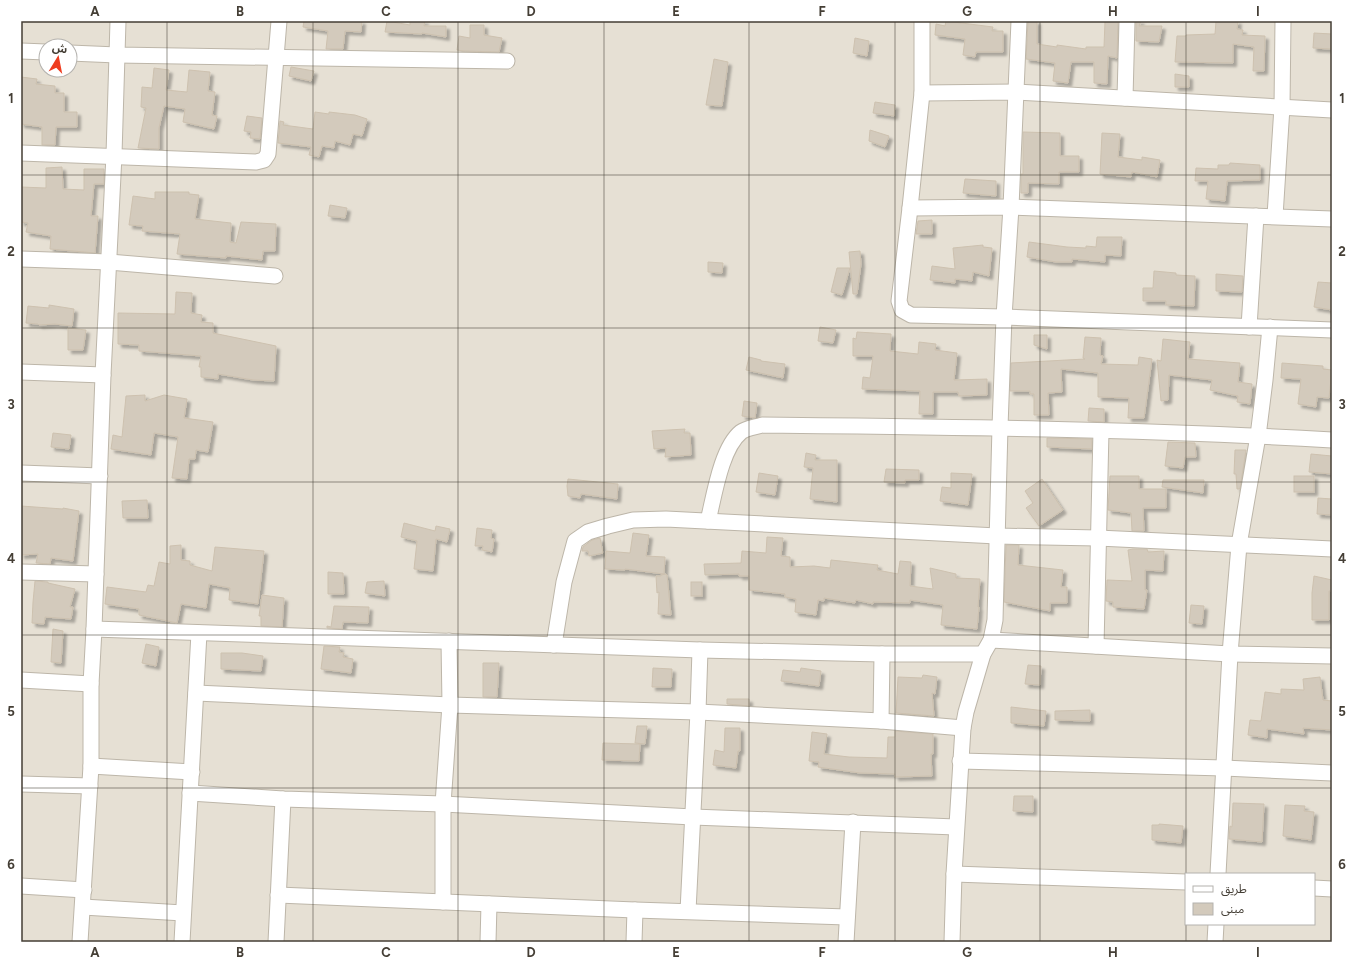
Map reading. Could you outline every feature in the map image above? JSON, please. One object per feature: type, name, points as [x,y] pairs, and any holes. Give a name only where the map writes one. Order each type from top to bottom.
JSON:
[{"type":"street","points":[[80,942],[91,766],[91,684],[103,375],[114,156],[118,21]]},
{"type":"street","points":[[21,153],[256,162],[264,160],[268,154],[279,21]]},
{"type":"street","points":[[922,21],[922,93],[899,301],[902,310],[911,315],[1004,317],[1332,330]]},
{"type":"street","points":[[952,942],[956,827],[963,728],[966,712],[983,654],[991,640],[995,620],[1004,317],[1011,207],[1018,21]]},
{"type":"street","points":[[1125,98],[1127,21]]},
{"type":"street","points":[[1275,216],[1282,107],[1283,21]]},
{"type":"street","points":[[21,51],[38,52]]},
{"type":"street","points":[[78,53],[507,61]]},
{"type":"street","points":[[922,93],[1016,92],[1332,110]]},
{"type":"street","points":[[910,208],[1011,207],[1332,219]]},
{"type":"street","points":[[1249,326],[1256,216]]},
{"type":"street","points":[[21,259],[109,262],[275,276]]},
{"type":"street","points":[[1218,873],[1230,654],[1239,545],[1258,436],[1270,328]]},
{"type":"street","points":[[21,372],[103,375]]},
{"type":"street","points":[[708,521],[724,457],[742,431],[762,425],[1000,427],[1332,440]]},
{"type":"street","points":[[1096,646],[1101,431]]},
{"type":"street","points":[[21,473],[100,476]]},
{"type":"street","points":[[554,645],[564,582],[575,541],[588,532],[633,520],[666,519],[997,536],[1098,538],[1332,549]]},
{"type":"street","points":[[21,572],[96,574]]},
{"type":"street","points":[[94,629],[700,650],[882,654],[983,654]]},
{"type":"street","points":[[182,942],[199,633]]},
{"type":"street","points":[[991,640],[1230,654],[1332,656]]},
{"type":"street","points":[[443,902],[443,804],[450,705],[449,641]]},
{"type":"street","points":[[688,911],[700,650]]},
{"type":"street","points":[[881,721],[882,654]]},
{"type":"street","points":[[21,680],[91,684]]},
{"type":"street","points":[[196,693],[450,705],[698,712],[881,721],[963,728]]},
{"type":"street","points":[[960,761],[1224,768],[1332,773]]},
{"type":"street","points":[[91,766],[192,772]]},
{"type":"street","points":[[21,784],[90,786]]},
{"type":"street","points":[[190,793],[283,800],[443,804],[693,817],[956,827]]},
{"type":"street","points":[[276,942],[283,800]]},
{"type":"street","points":[[846,942],[853,822]]},
{"type":"street","points":[[954,874],[1185,882]]},
{"type":"street","points":[[21,886],[84,890]]},
{"type":"street","points":[[1315,888],[1332,889]]},
{"type":"street","points":[[278,896],[847,917]]},
{"type":"street","points":[[488,942],[489,904]]},
{"type":"street","points":[[83,907],[183,913]]},
{"type":"street","points":[[634,942],[635,910]]},
{"type":"street","points":[[1215,942],[1216,925]]},
{"type":"shaded area","points":[[21,21],[1332,21],[1332,942],[21,942]]},
{"type":"building","points":[[304,21],[362,21],[361,32],[345,31],[343,49],[326,49],[328,31],[303,27]]},
{"type":"building","points":[[387,21],[410,25],[410,21],[425,21],[424,26],[446,26],[446,37],[422,33],[385,32]]},
{"type":"building","points":[[946,21],[993,27],[992,31],[1003,31],[1003,52],[976,52],[975,57],[963,55],[965,39],[935,35],[936,24],[945,26]]},
{"type":"building","points":[[1028,21],[1037,21],[1037,44],[1086,49],[1086,47],[1104,47],[1105,21],[1118,21],[1117,58],[1108,56],[1107,84],[1094,83],[1094,62],[1071,62],[1068,83],[1053,81],[1055,63],[1026,59]]},
{"type":"building","points":[[1136,21],[1141,21],[1139,26],[1162,26],[1159,42],[1136,41]]},
{"type":"building","points":[[1216,21],[1238,21],[1237,29],[1243,30],[1242,35],[1265,36],[1264,71],[1253,71],[1254,47],[1233,44],[1233,63],[1175,62],[1177,36],[1215,34]]},
{"type":"building","points":[[470,25],[484,25],[484,35],[502,38],[499,52],[457,50],[459,36],[470,38]]},
{"type":"building","points":[[1314,33],[1332,34],[1331,49],[1313,48]]},
{"type":"building","points":[[855,38],[869,41],[867,56],[853,53]]},
{"type":"building","points":[[714,59],[728,62],[722,106],[706,105]]},
{"type":"building","points":[[291,67],[314,71],[311,81],[289,76]]},
{"type":"building","points":[[154,68],[169,70],[166,90],[187,92],[189,70],[210,72],[208,91],[215,92],[212,115],[217,116],[214,129],[183,122],[185,109],[164,106],[159,128],[159,149],[138,148],[146,108],[141,107],[142,87],[152,88]]},
{"type":"building","points":[[1175,74],[1189,76],[1189,87],[1175,87]]},
{"type":"building","points":[[21,77],[37,79],[36,84],[55,86],[55,93],[64,93],[64,112],[77,112],[77,127],[56,127],[55,145],[42,145],[42,127],[21,124]]},
{"type":"building","points":[[875,102],[895,105],[894,116],[873,113]]},
{"type":"building","points":[[315,112],[355,115],[367,119],[362,136],[353,134],[350,145],[335,141],[334,148],[322,146],[319,157],[309,155],[311,147],[278,143],[280,121],[284,122],[283,125],[313,129]]},
{"type":"building","points":[[247,116],[262,118],[260,139],[250,138],[251,132],[244,131]]},
{"type":"building","points":[[870,130],[889,136],[885,147],[869,141]]},
{"type":"building","points":[[1023,132],[1060,133],[1060,156],[1079,156],[1079,172],[1059,172],[1059,184],[1028,183],[1028,193],[1021,193],[1021,174],[1023,174]]},
{"type":"building","points":[[1102,133],[1120,134],[1118,157],[1142,160],[1142,157],[1160,160],[1157,177],[1132,172],[1131,177],[1100,174]]},
{"type":"building","points":[[1230,163],[1260,165],[1260,180],[1227,181],[1225,201],[1206,199],[1208,181],[1195,181],[1196,168],[1218,169],[1218,165],[1229,165]]},
{"type":"building","points":[[62,167],[63,189],[84,190],[84,169],[104,169],[104,184],[94,184],[91,216],[98,216],[95,253],[50,249],[51,236],[26,232],[28,223],[21,222],[21,187],[46,188],[46,168]]},
{"type":"building","points":[[965,179],[996,181],[996,196],[963,193]]},
{"type":"building","points":[[155,192],[189,192],[189,194],[199,195],[195,219],[231,223],[230,242],[236,243],[241,222],[276,224],[275,251],[263,251],[262,260],[226,256],[226,258],[177,254],[180,234],[142,231],[143,226],[129,225],[133,196],[155,199]]},
{"type":"building","points":[[330,205],[347,208],[345,218],[328,216]]},
{"type":"building","points":[[932,220],[932,234],[916,234],[918,221]]},
{"type":"building","points":[[1097,237],[1122,237],[1121,256],[1105,255],[1105,262],[1072,259],[1072,262],[1056,262],[1027,257],[1029,242],[1086,248],[1086,246],[1096,247]]},
{"type":"building","points":[[983,245],[983,247],[992,248],[989,276],[973,272],[972,281],[955,279],[955,283],[930,280],[932,266],[955,269],[953,248]]},
{"type":"building","points":[[860,251],[861,264],[857,294],[853,294],[849,252]]},
{"type":"building","points":[[708,262],[723,263],[722,273],[708,272]]},
{"type":"building","points":[[837,268],[850,268],[842,295],[831,292]]},
{"type":"building","points":[[1154,271],[1176,273],[1176,275],[1195,276],[1194,306],[1166,305],[1166,301],[1143,301],[1143,288],[1153,288]]},
{"type":"building","points":[[1216,274],[1243,276],[1242,292],[1216,291]]},
{"type":"building","points":[[1318,282],[1332,283],[1332,310],[1314,307]]},
{"type":"building","points":[[176,292],[192,293],[191,313],[202,315],[201,322],[213,323],[213,333],[276,346],[274,381],[253,380],[218,374],[218,379],[201,377],[201,367],[199,367],[201,356],[139,351],[139,345],[118,344],[118,313],[175,314]]},
{"type":"building","points":[[49,305],[74,309],[72,326],[26,323],[28,306],[49,308]]},
{"type":"building","points":[[820,327],[836,330],[833,343],[818,341]]},
{"type":"building","points":[[68,328],[86,330],[83,350],[68,350]]},
{"type":"building","points":[[857,332],[891,334],[890,351],[918,354],[919,342],[936,344],[935,350],[957,353],[954,380],[987,379],[987,395],[959,396],[958,392],[933,392],[933,414],[919,414],[920,391],[862,389],[863,377],[870,378],[873,356],[853,356],[853,338],[856,339]]},
{"type":"building","points":[[1034,335],[1047,335],[1047,349],[1034,345]]},
{"type":"building","points":[[1085,337],[1101,338],[1100,355],[1103,356],[1101,364],[1138,365],[1139,357],[1152,359],[1144,418],[1128,418],[1129,398],[1098,397],[1098,373],[1061,369],[1062,392],[1048,393],[1049,415],[1034,415],[1034,394],[1030,394],[1030,391],[1010,391],[1011,363],[1085,359],[1083,358]]},
{"type":"building","points":[[1163,339],[1190,342],[1188,359],[1240,363],[1238,382],[1252,384],[1250,404],[1237,402],[1238,396],[1210,390],[1212,380],[1169,375],[1168,400],[1161,401],[1157,360],[1161,361]]},
{"type":"building","points":[[749,357],[761,361],[785,364],[783,378],[746,370]]},
{"type":"building","points":[[1282,363],[1323,366],[1323,369],[1332,370],[1329,398],[1317,397],[1316,407],[1298,404],[1301,379],[1281,378]]},
{"type":"building","points":[[145,395],[145,401],[164,395],[187,399],[184,418],[213,422],[208,452],[196,450],[195,459],[189,459],[187,479],[172,478],[178,437],[154,433],[151,455],[111,449],[113,435],[122,437],[126,396]]},
{"type":"building","points":[[744,401],[757,403],[755,418],[742,416]]},
{"type":"building","points":[[1089,408],[1104,409],[1104,422],[1088,421]]},
{"type":"building","points":[[685,429],[684,433],[690,433],[691,455],[665,457],[666,448],[654,449],[652,431]]},
{"type":"building","points":[[53,433],[71,435],[69,449],[51,447]]},
{"type":"building","points":[[1047,438],[1092,439],[1092,449],[1047,447]]},
{"type":"building","points":[[1168,442],[1195,443],[1196,457],[1185,457],[1183,468],[1165,466]]},
{"type":"building","points":[[1235,450],[1246,450],[1240,489],[1237,489],[1236,474],[1234,474]]},
{"type":"building","points":[[806,453],[816,455],[815,460],[837,460],[837,502],[810,499],[813,468],[804,467]]},
{"type":"building","points":[[1311,454],[1332,456],[1332,474],[1309,472]]},
{"type":"building","points":[[886,469],[919,470],[919,480],[905,480],[905,483],[884,482]]},
{"type":"building","points":[[759,473],[778,476],[775,495],[756,492]]},
{"type":"building","points":[[951,473],[972,474],[968,505],[940,501],[942,487],[951,488]]},
{"type":"building","points":[[1110,476],[1139,476],[1139,489],[1166,489],[1166,508],[1143,508],[1144,531],[1132,531],[1131,513],[1108,510]]},
{"type":"building","points":[[1294,476],[1314,476],[1314,492],[1294,492]]},
{"type":"building","points":[[568,479],[618,484],[617,499],[581,494],[580,498],[568,496]]},
{"type":"building","points":[[1042,479],[1063,510],[1039,526],[1026,508],[1033,503],[1025,491]]},
{"type":"building","points":[[1163,480],[1204,480],[1203,493],[1162,487]]},
{"type":"building","points":[[1318,498],[1332,499],[1332,515],[1317,514]]},
{"type":"building","points":[[147,500],[148,518],[123,518],[122,501]]},
{"type":"building","points":[[21,506],[63,508],[79,511],[73,561],[51,558],[50,564],[36,563],[38,554],[21,555]]},
{"type":"building","points":[[404,523],[435,531],[436,526],[450,529],[447,542],[436,539],[433,571],[414,569],[417,541],[401,537]]},
{"type":"building","points":[[477,528],[492,530],[491,538],[494,539],[492,552],[482,550],[483,546],[475,546]]},
{"type":"building","points":[[633,533],[649,535],[646,556],[665,557],[664,574],[625,569],[605,569],[606,551],[630,553]]},
{"type":"building","points":[[767,537],[783,538],[781,556],[790,557],[790,567],[814,566],[830,568],[831,560],[878,565],[877,570],[898,574],[900,561],[911,562],[910,586],[933,589],[930,568],[956,574],[956,578],[980,579],[977,629],[941,625],[943,605],[910,600],[910,603],[873,602],[873,604],[856,600],[855,603],[824,598],[824,601],[818,600],[816,615],[795,612],[796,599],[785,597],[785,594],[749,590],[749,576],[739,576],[739,574],[705,575],[704,564],[741,563],[742,551],[766,553]]},
{"type":"building","points":[[600,538],[603,553],[589,556],[588,551],[582,551],[583,547],[592,540]]},
{"type":"building","points":[[181,545],[181,560],[190,561],[190,565],[212,571],[215,547],[264,551],[258,604],[229,600],[230,588],[209,584],[206,608],[181,604],[177,623],[139,615],[139,609],[105,604],[107,587],[146,592],[148,585],[154,586],[159,562],[170,564],[170,546]]},
{"type":"building","points":[[1006,545],[1019,545],[1018,565],[1063,570],[1061,587],[1067,587],[1067,603],[1050,603],[1050,611],[1004,602]]},
{"type":"building","points":[[1147,549],[1148,552],[1164,551],[1163,571],[1145,570],[1145,590],[1147,590],[1144,609],[1113,607],[1113,602],[1106,601],[1107,580],[1132,581],[1128,550]]},
{"type":"building","points":[[328,572],[343,573],[344,594],[328,594]]},
{"type":"building","points":[[666,574],[671,615],[658,614],[659,592],[657,593],[656,576]]},
{"type":"building","points":[[1314,576],[1332,580],[1332,591],[1329,591],[1329,620],[1312,620],[1312,593]]},
{"type":"building","points":[[35,581],[48,582],[75,589],[70,607],[73,607],[71,619],[45,617],[44,624],[32,623]]},
{"type":"building","points":[[384,581],[385,596],[365,593],[367,582]]},
{"type":"building","points":[[691,582],[702,582],[702,596],[691,596]]},
{"type":"building","points":[[262,595],[284,598],[282,627],[261,626],[261,616],[259,616]]},
{"type":"building","points":[[1191,605],[1204,606],[1202,624],[1189,623]]},
{"type":"building","points":[[334,606],[369,607],[368,623],[343,622],[342,629],[327,628],[327,626],[331,627]]},
{"type":"building","points":[[53,629],[63,631],[61,663],[51,662]]},
{"type":"building","points":[[146,644],[159,647],[156,666],[142,663]]},
{"type":"building","points":[[324,646],[340,647],[339,652],[344,653],[343,657],[353,659],[351,673],[321,669]]},
{"type":"building","points":[[221,653],[242,653],[263,656],[261,671],[221,669]]},
{"type":"building","points":[[483,663],[499,663],[497,697],[483,697]]},
{"type":"building","points":[[1028,665],[1041,666],[1040,685],[1025,684]]},
{"type":"building","points":[[653,668],[672,669],[671,687],[652,687]]},
{"type":"building","points":[[801,668],[821,671],[819,686],[781,681],[783,670],[800,672]]},
{"type":"building","points":[[923,675],[937,677],[935,694],[932,693],[934,716],[896,713],[898,677],[922,678]]},
{"type":"building","points":[[1320,677],[1323,700],[1332,701],[1332,730],[1303,728],[1304,734],[1267,729],[1267,738],[1248,735],[1250,720],[1261,721],[1265,692],[1281,694],[1281,689],[1304,690],[1303,679]]},
{"type":"building","points":[[727,699],[749,699],[749,706],[727,704]]},
{"type":"building","points":[[1011,707],[1046,711],[1044,726],[1011,723]]},
{"type":"building","points":[[1090,710],[1090,721],[1055,720],[1055,711]]},
{"type":"building","points":[[637,726],[647,726],[645,744],[635,743]]},
{"type":"building","points":[[725,728],[740,728],[740,751],[738,751],[736,768],[713,765],[715,750],[724,752]]},
{"type":"building","points":[[895,731],[933,734],[933,754],[931,754],[932,776],[895,777],[895,774],[860,773],[818,767],[819,762],[809,761],[812,732],[827,734],[824,754],[849,757],[887,758],[888,737],[895,737]]},
{"type":"building","points":[[603,743],[640,744],[639,761],[602,760]]},
{"type":"building","points":[[1014,796],[1033,796],[1033,812],[1013,811]]},
{"type":"building","points":[[1233,803],[1264,804],[1262,842],[1229,839],[1230,826],[1232,827]]},
{"type":"building","points":[[1285,805],[1305,806],[1304,811],[1314,812],[1311,840],[1283,836]]},
{"type":"building","points":[[1159,824],[1183,826],[1181,843],[1152,840],[1152,825]]}]
